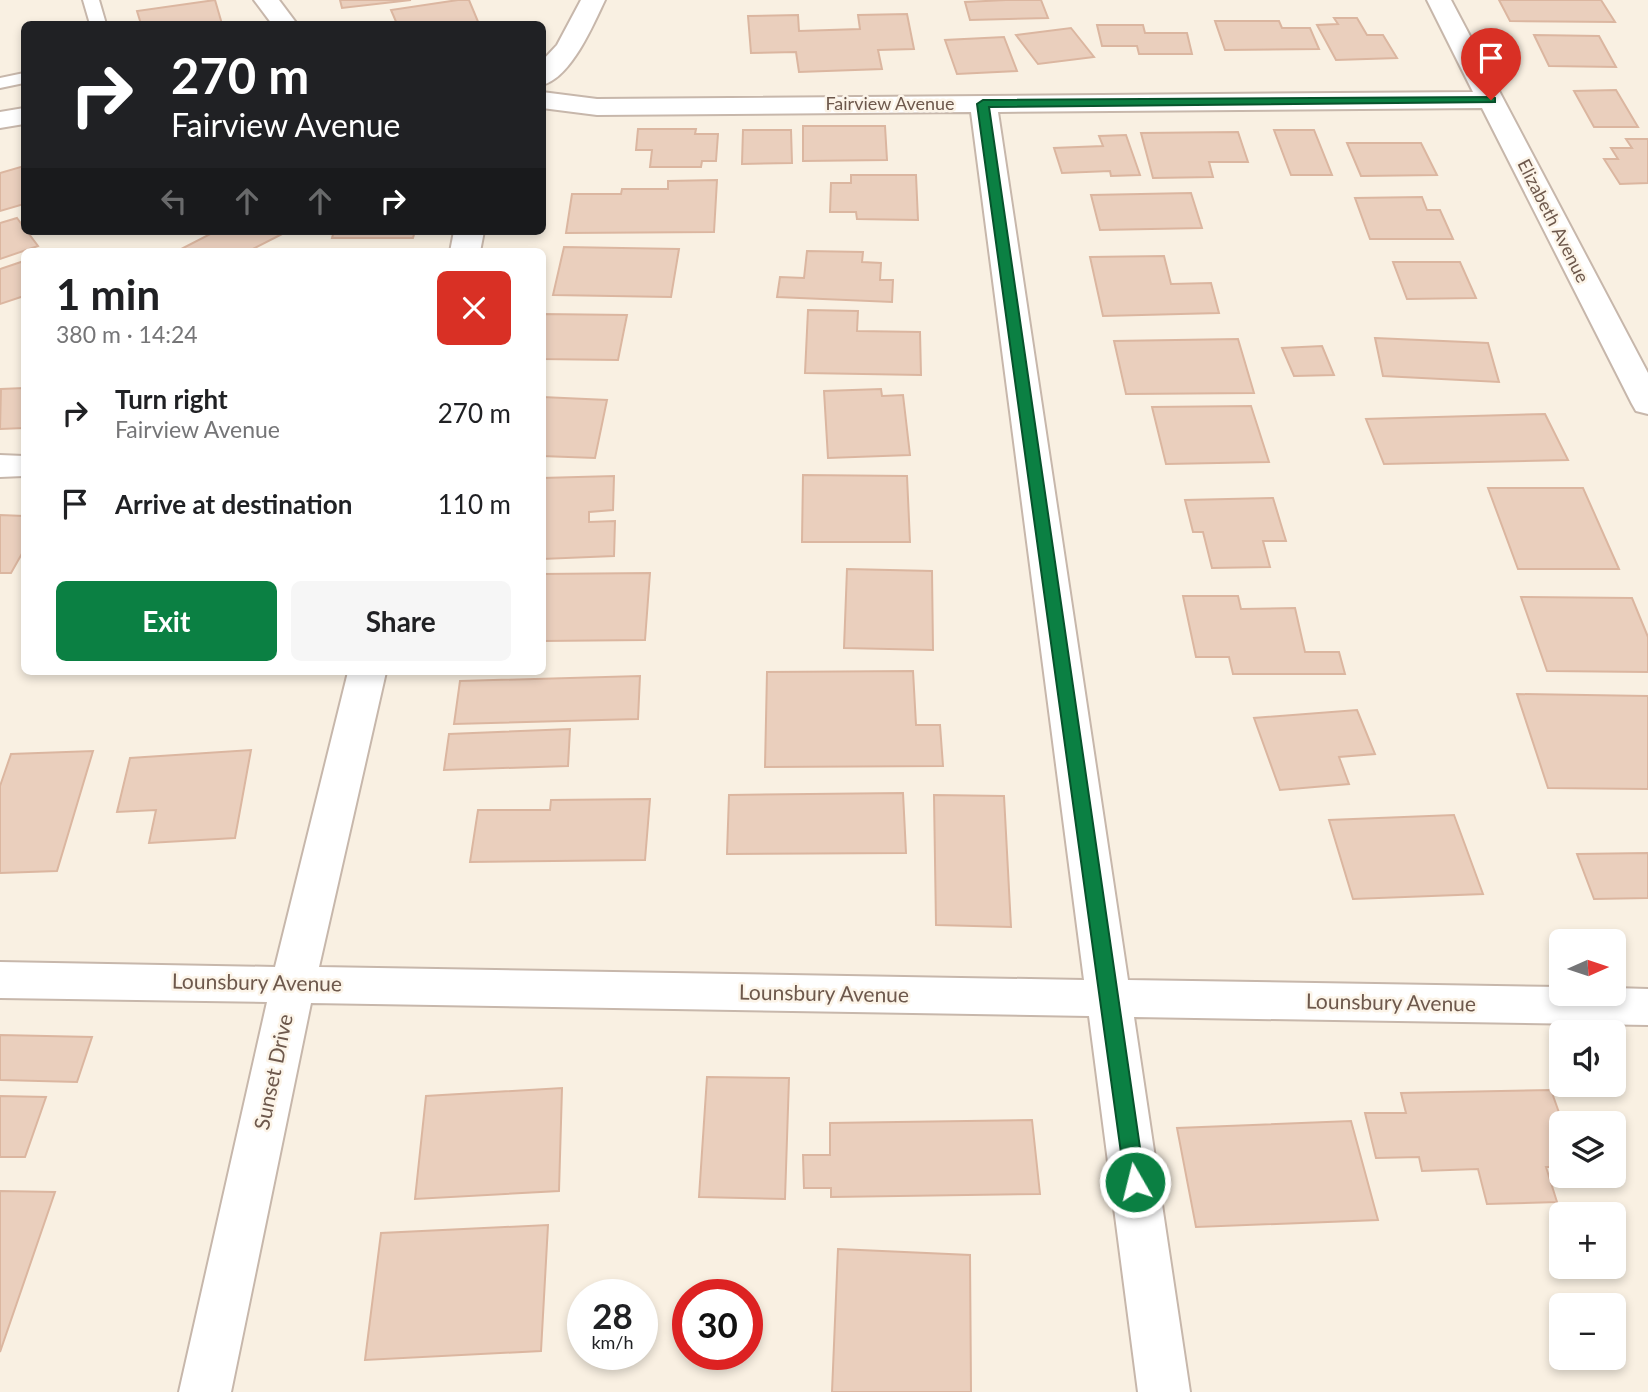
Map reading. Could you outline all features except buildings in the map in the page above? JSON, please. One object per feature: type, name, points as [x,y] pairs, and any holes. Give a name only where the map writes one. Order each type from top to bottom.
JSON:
[{"type":"street","points":[[266,0],[282,21]]},
{"type":"street","points":[[546,73],[568,48],[593,0]]},
{"type":"street","name":"Elizabeth Avenue","points":[[1439,0],[1648,404]]},
{"type":"street","name":"Fairview Avenue","points":[[546,101],[597,107],[1491,100]]},
{"type":"street","points":[[983,104],[1111,999],[1164,1392]]},
{"type":"street","points":[[0,120],[21,116]]},
{"type":"street","points":[[0,466],[21,466]]},
{"type":"street","name":"Sunset Drive","points":[[205,1392],[293,983],[366,675]]},
{"type":"street","name":"Lounsbury Avenue","points":[[0,980],[1648,1007]]},
{"type":"lane","points":[[91,0],[97,21]]},
{"type":"lane","points":[[0,83],[21,79]]},
{"type":"route","points":[[1135,1182],[983,104],[1491,100]]}]
